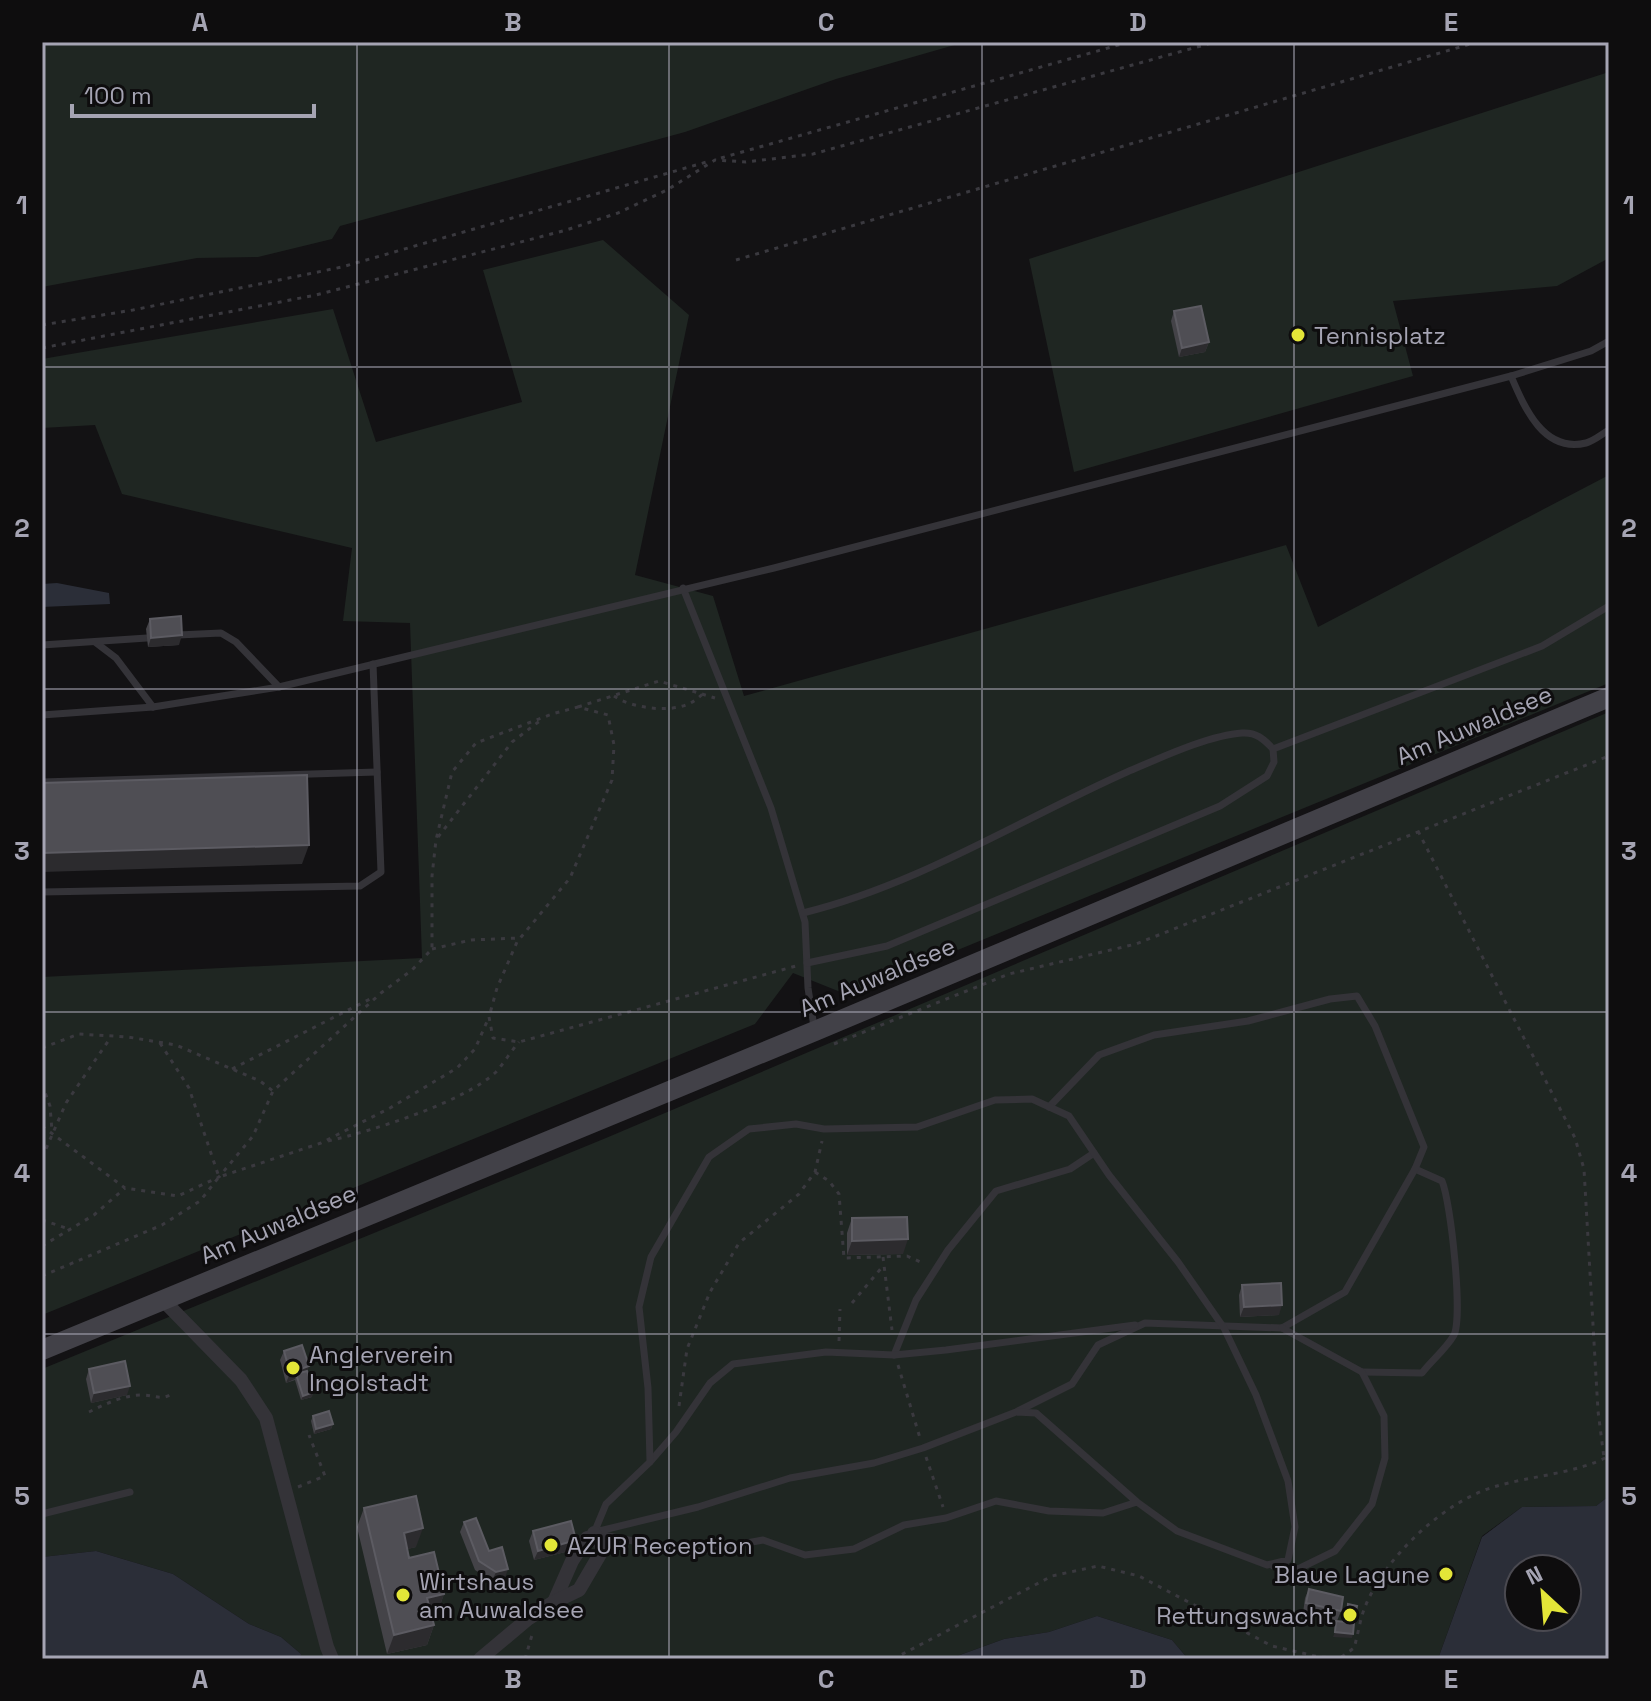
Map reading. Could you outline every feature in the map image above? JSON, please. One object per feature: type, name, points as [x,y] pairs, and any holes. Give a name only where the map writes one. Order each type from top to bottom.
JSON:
[{"type":"street","name":"Am Auwaldsee","points":[[42,1350],[815,1031],[1609,697]]},
{"type":"street","points":[[163,1300],[241,1380],[266,1418],[332,1659]]},
{"type":"street","points":[[480,1659],[529,1618],[579,1590],[603,1549],[590,1535],[572,1561],[554,1602]]},
{"type":"lane","points":[[42,715],[153,707],[279,687],[774,568],[1511,376],[1591,351],[1609,341]]},
{"type":"lane","points":[[1511,376],[1529,414],[1546,435],[1563,444],[1588,443],[1609,430]]},
{"type":"lane","points":[[683,588],[771,808],[803,913],[815,1031]]},
{"type":"lane","points":[[1273,749],[1542,646],[1609,606]]},
{"type":"lane","points":[[178,635],[221,633],[236,642],[279,687]]},
{"type":"lane","points":[[42,645],[147,638]]},
{"type":"lane","points":[[95,642],[116,658],[153,707]]},
{"type":"lane","points":[[42,892],[360,886],[381,872],[373,664]]},
{"type":"lane","points":[[803,913],[895,884],[1061,801],[1159,758],[1228,735],[1246,733],[1263,738],[1273,749],[1274,762],[1267,776],[1220,806],[887,946],[807,963]]},
{"type":"lane","points":[[42,782],[377,772]]},
{"type":"lane","points":[[1049,1107],[1099,1055],[1154,1035],[1248,1021],[1330,999],[1357,996],[1375,1026],[1424,1147],[1415,1169],[1345,1292],[1282,1328]]},
{"type":"lane","points":[[650,1462],[648,1388],[639,1307],[651,1257],[709,1157],[749,1129],[796,1124],[824,1129],[917,1127],[995,1100],[1032,1099],[1069,1116],[1224,1328],[1256,1395],[1288,1481],[1295,1527],[1288,1560],[1267,1565]]},
{"type":"lane","points":[[894,1355],[916,1300],[948,1250],[996,1191],[1070,1169],[1094,1153]]},
{"type":"lane","points":[[590,1535],[606,1504],[650,1462],[676,1432],[710,1383],[733,1364],[826,1352],[894,1355],[1145,1323],[1282,1328],[1362,1372],[1422,1373],[1455,1333],[1456,1278],[1448,1196],[1442,1181],[1415,1169]]},
{"type":"lane","points":[[590,1535],[698,1507],[790,1478],[874,1463],[923,1448],[1016,1412],[1072,1384],[1098,1345],[1145,1323]]},
{"type":"lane","points":[[1016,1412],[1036,1413],[1137,1502],[1177,1531],[1267,1565],[1298,1569],[1335,1551],[1372,1504],[1385,1458],[1384,1416],[1362,1372]]},
{"type":"lane","points":[[42,1514],[130,1492]]},
{"type":"lane","points":[[590,1535],[692,1553],[763,1540],[805,1555],[854,1549],[904,1525],[946,1518],[996,1501],[1049,1511],[1103,1513],[1137,1502]]},
{"type":"path","points":[[42,325],[342,267],[1129,42]]},
{"type":"path","points":[[42,348],[316,295],[563,231],[618,213],[667,190],[715,160],[746,162],[813,154],[1215,42]]},
{"type":"path","points":[[736,260],[1477,42]]},
{"type":"path","points":[[432,949],[432,876],[436,840],[452,772],[476,743],[552,714],[659,681],[704,693],[731,707]]},
{"type":"path","points":[[612,695],[630,703],[661,708],[687,705],[704,693]]},
{"type":"path","points":[[321,1143],[390,1108],[457,1068],[475,1049],[497,988],[520,938],[570,878],[612,780],[614,745],[608,715],[578,707]]},
{"type":"path","points":[[436,840],[512,742],[552,714]]},
{"type":"path","points":[[834,1044],[1009,974],[1136,944],[1609,756]]},
{"type":"path","points":[[1418,831],[1575,1138],[1584,1169],[1598,1411],[1604,1458]]},
{"type":"path","points":[[42,1276],[162,1225],[200,1201],[253,1136],[273,1091],[432,949],[471,940],[520,938]]},
{"type":"path","points":[[489,1017],[493,1038],[519,1042],[807,963]]},
{"type":"path","points":[[232,1069],[381,993]]},
{"type":"path","points":[[42,1048],[79,1034],[176,1045],[260,1081],[273,1091]]},
{"type":"path","points":[[42,1158],[66,1103],[111,1036]]},
{"type":"path","points":[[159,1042],[189,1088],[219,1177]]},
{"type":"path","points":[[42,1126],[125,1188],[178,1196],[219,1177],[357,1134],[452,1099],[495,1072],[519,1042]]},
{"type":"path","points":[[42,1084],[50,1106],[53,1134]]},
{"type":"path","points":[[676,1432],[687,1349],[710,1292],[739,1243],[799,1194],[815,1172],[824,1129]]},
{"type":"path","points":[[815,1172],[829,1181],[839,1194],[844,1258],[907,1256],[935,1271]]},
{"type":"path","points":[[42,1246],[94,1215],[125,1188]]},
{"type":"path","points":[[42,1220],[70,1229]]},
{"type":"path","points":[[883,1257],[894,1355],[946,1518]]},
{"type":"path","points":[[852,1303],[884,1265]]},
{"type":"path","points":[[839,1352],[840,1309]]},
{"type":"path","points":[[89,1412],[122,1399],[142,1395],[159,1399],[174,1392]]},
{"type":"path","points":[[287,1491],[325,1476],[309,1435]]},
{"type":"path","points":[[893,1659],[1052,1576],[1098,1566],[1139,1576],[1272,1646],[1319,1657],[1340,1658],[1354,1648],[1364,1607],[1386,1569],[1426,1527],[1458,1503],[1494,1487],[1609,1456]]},
{"type":"shaded area","points":[[42,42],[965,42],[836,79],[685,132],[340,226],[332,239],[258,257],[197,258],[42,287]]},
{"type":"shaded area","points":[[1609,72],[1609,258],[1557,286],[1393,301],[1413,376],[1074,472],[1029,259]]},
{"type":"shaded area","points":[[603,240],[689,315],[635,575],[713,596],[744,696],[1286,545],[1318,627],[1609,475],[1609,683],[848,995],[793,973],[755,1024],[42,1315],[42,977],[422,958],[410,623],[343,621],[352,548],[122,494],[95,425],[42,428],[42,359],[333,309],[376,442],[522,402],[483,270]]},
{"type":"shaded area","points":[[57,583],[109,593],[110,604],[42,607],[42,584]]},
{"type":"shaded area","points":[[1609,712],[1609,1496],[1596,1506],[1522,1507],[1482,1536],[1438,1659],[1188,1659],[1172,1640],[1097,1616],[1049,1632],[1004,1639],[949,1659],[300,1659],[301,1654],[281,1637],[249,1624],[173,1574],[96,1551],[42,1557],[42,1369],[606,1138]]},
{"type":"shaded area","points":[[1609,1496],[1609,1659],[1438,1659],[1482,1537],[1522,1507],[1596,1506]]},
{"type":"shaded area","points":[[96,1551],[173,1574],[249,1624],[281,1637],[301,1654],[300,1659],[42,1659],[42,1557]]},
{"type":"shaded area","points":[[1097,1616],[1172,1640],[1188,1659],[949,1659],[1004,1639],[1049,1632]]},
{"type":"building","points":[[1201,306],[1209,342],[1182,348],[1174,311]]},
{"type":"building","points":[[181,616],[182,635],[151,638],[150,619]]},
{"type":"building","points":[[307,775],[309,845],[42,853],[42,783]]},
{"type":"building","points":[[907,1217],[908,1239],[852,1241],[852,1218]]},
{"type":"building","points":[[1281,1283],[1282,1305],[1244,1307],[1242,1285]]},
{"type":"building","points":[[302,1345],[309,1366],[290,1373],[284,1351]]},
{"type":"building","points":[[125,1361],[130,1386],[94,1393],[89,1369]]},
{"type":"building","points":[[307,1371],[314,1392],[303,1396],[296,1374]]},
{"type":"building","points":[[329,1411],[333,1424],[316,1429],[313,1416]]},
{"type":"building","name":"Wirtshaus am Auwaldsee","points":[[416,1496],[423,1528],[404,1533],[409,1558],[434,1552],[444,1594],[427,1598],[434,1625],[394,1635],[364,1508]]},
{"type":"building","points":[[476,1518],[489,1551],[502,1547],[508,1569],[496,1572],[479,1561],[464,1522]]},
{"type":"building","points":[[571,1521],[576,1540],[538,1551],[533,1531]]},
{"type":"building","points":[[1309,1589],[1343,1597],[1341,1611],[1306,1603]]},
{"type":"building","points":[[1348,1604],[1357,1606],[1355,1615],[1347,1615]]},
{"type":"building","points":[[1336,1621],[1354,1623],[1353,1634],[1335,1632]]},
{"type":"place","name":"Tennisplatz","points":[[1298,335]]},
{"type":"place","name":"Anglerverein Ingolstadt","points":[[293,1368]]},
{"type":"place","name":"AZUR Reception","points":[[551,1545]]},
{"type":"place","name":"Blaue Lagune","points":[[1446,1574]]},
{"type":"place","name":"Wirtshaus am Auwaldsee","points":[[403,1595]]},
{"type":"place","name":"Rettungswacht","points":[[1350,1615]]}]
